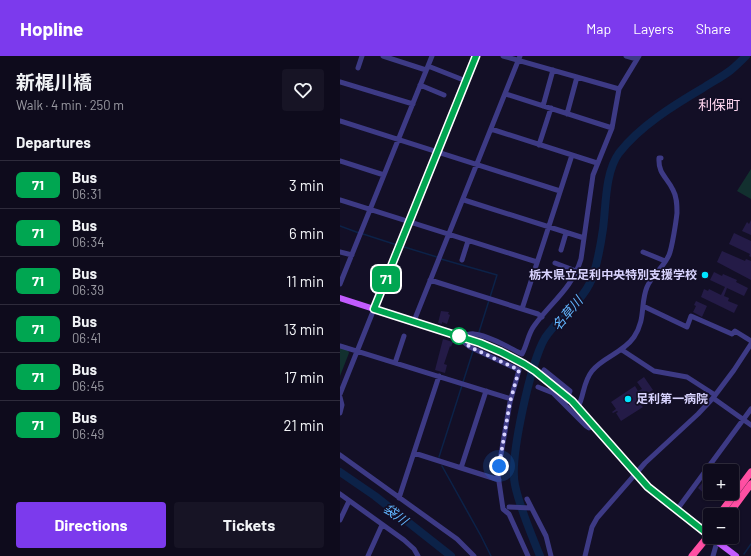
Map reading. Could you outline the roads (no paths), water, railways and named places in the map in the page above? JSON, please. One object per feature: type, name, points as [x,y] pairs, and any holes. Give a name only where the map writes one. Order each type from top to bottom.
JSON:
[{"type":"highway","points":[[724,508],[751,472]]},
{"type":"highway","points":[[733,508],[751,484]]},
{"type":"highway","points":[[692,556],[703,543]]},
{"type":"main road","points":[[374,309],[476,56]]},
{"type":"main road","points":[[340,298],[462,337],[495,350],[527,366],[548,380],[572,401],[648,487],[676,511],[703,530]]},
{"type":"main road","points":[[720,544],[736,556]]},
{"type":"street","points":[[358,68],[362,56]]},
{"type":"street","points":[[383,56],[466,81]]},
{"type":"street","points":[[340,284],[432,56]]},
{"type":"street","points":[[503,56],[519,58],[553,70],[619,89]]},
{"type":"street","points":[[528,556],[509,514],[503,508],[499,480],[501,451],[511,399],[519,370],[470,347],[464,342],[462,337],[468,334],[474,334],[504,345],[522,354],[532,330],[542,316],[564,293],[576,272],[581,259],[592,175],[612,128],[619,89],[638,58],[626,56]]},
{"type":"street","points":[[414,321],[464,200],[519,58]]},
{"type":"street","points":[[543,106],[553,70]]},
{"type":"street","points":[[567,114],[577,77]]},
{"type":"street","points":[[340,82],[413,104]]},
{"type":"street","points":[[420,85],[444,95]]},
{"type":"street","points":[[506,94],[612,128]]},
{"type":"street","points":[[539,144],[551,108]]},
{"type":"street","points":[[340,121],[560,191]]},
{"type":"street","points":[[492,129],[597,163]]},
{"type":"street","points":[[522,309],[572,155]]},
{"type":"street","points":[[578,407],[584,387],[591,372],[604,361],[622,350],[634,337],[640,324],[646,288],[669,255],[677,215],[677,206],[672,188],[660,171],[658,165],[659,158],[661,158]]},
{"type":"street","points":[[340,161],[384,175]]},
{"type":"street","points":[[340,200],[537,262]]},
{"type":"street","points":[[464,200],[584,238]]},
{"type":"street","points":[[561,250],[566,233]]},
{"type":"street","points":[[462,260],[468,241]]},
{"type":"street","points":[[340,252],[352,255]]},
{"type":"street","points":[[643,252],[665,261]]},
{"type":"street","points":[[555,263],[576,272]]},
{"type":"street","points":[[430,280],[542,316]]},
{"type":"street","points":[[585,556],[594,522],[635,474],[714,397],[734,370],[751,343],[735,331],[732,334],[690,316],[687,327],[643,306]]},
{"type":"street","points":[[340,413],[342,405],[340,395],[374,309]]},
{"type":"street","points":[[395,363],[404,336]]},
{"type":"street","points":[[340,346],[511,399]]},
{"type":"street","points":[[622,350],[654,371],[687,377],[751,425]]},
{"type":"street","points":[[544,370],[570,391],[565,404]]},
{"type":"street","points":[[399,498],[438,376]]},
{"type":"street","points":[[538,387],[553,393],[586,426],[589,428],[595,426]]},
{"type":"street","points":[[460,468],[486,391]]},
{"type":"street","points":[[676,511],[751,409]]},
{"type":"street","points":[[414,453],[499,480]]},
{"type":"street","points":[[340,455],[457,539],[474,556]]},
{"type":"street","points":[[340,494],[404,540],[414,549],[418,556]]},
{"type":"street","points":[[527,499],[530,508],[546,536],[551,556]]},
{"type":"street","points":[[340,520],[349,501]]},
{"type":"street","points":[[511,507],[530,508]]},
{"type":"street","points":[[368,556],[382,525]]},
{"type":"street","points":[[713,556],[716,544]]},
{"type":"waterway","name":"名草川","points":[[540,556],[523,512],[515,485],[515,454],[522,410],[539,350],[545,338],[579,299],[590,283],[594,273],[602,234],[607,190],[614,161],[627,143],[647,125],[669,109],[728,73],[746,56]]},
{"type":"waterway","points":[[340,226],[359,233]]},
{"type":"waterway","points":[[363,234],[397,245]]},
{"type":"waterway","points":[[401,246],[437,257]]},
{"type":"waterway","points":[[441,259],[497,275],[479,332]]},
{"type":"waterway","points":[[439,457],[473,351]]},
{"type":"waterway","points":[[442,466],[491,556]]},
{"type":"waterway","name":"袋川","points":[[340,472],[375,496],[451,556]]},
{"type":"waterway","points":[[744,554],[751,544]]},
{"type":"place","name":"栃木県立足利中央特別支援学校","points":[[705,275]]},
{"type":"place","name":"足利第一病院","points":[[628,399]]},
{"type":"district","name":"利保町","points":[[719,105]]}]
